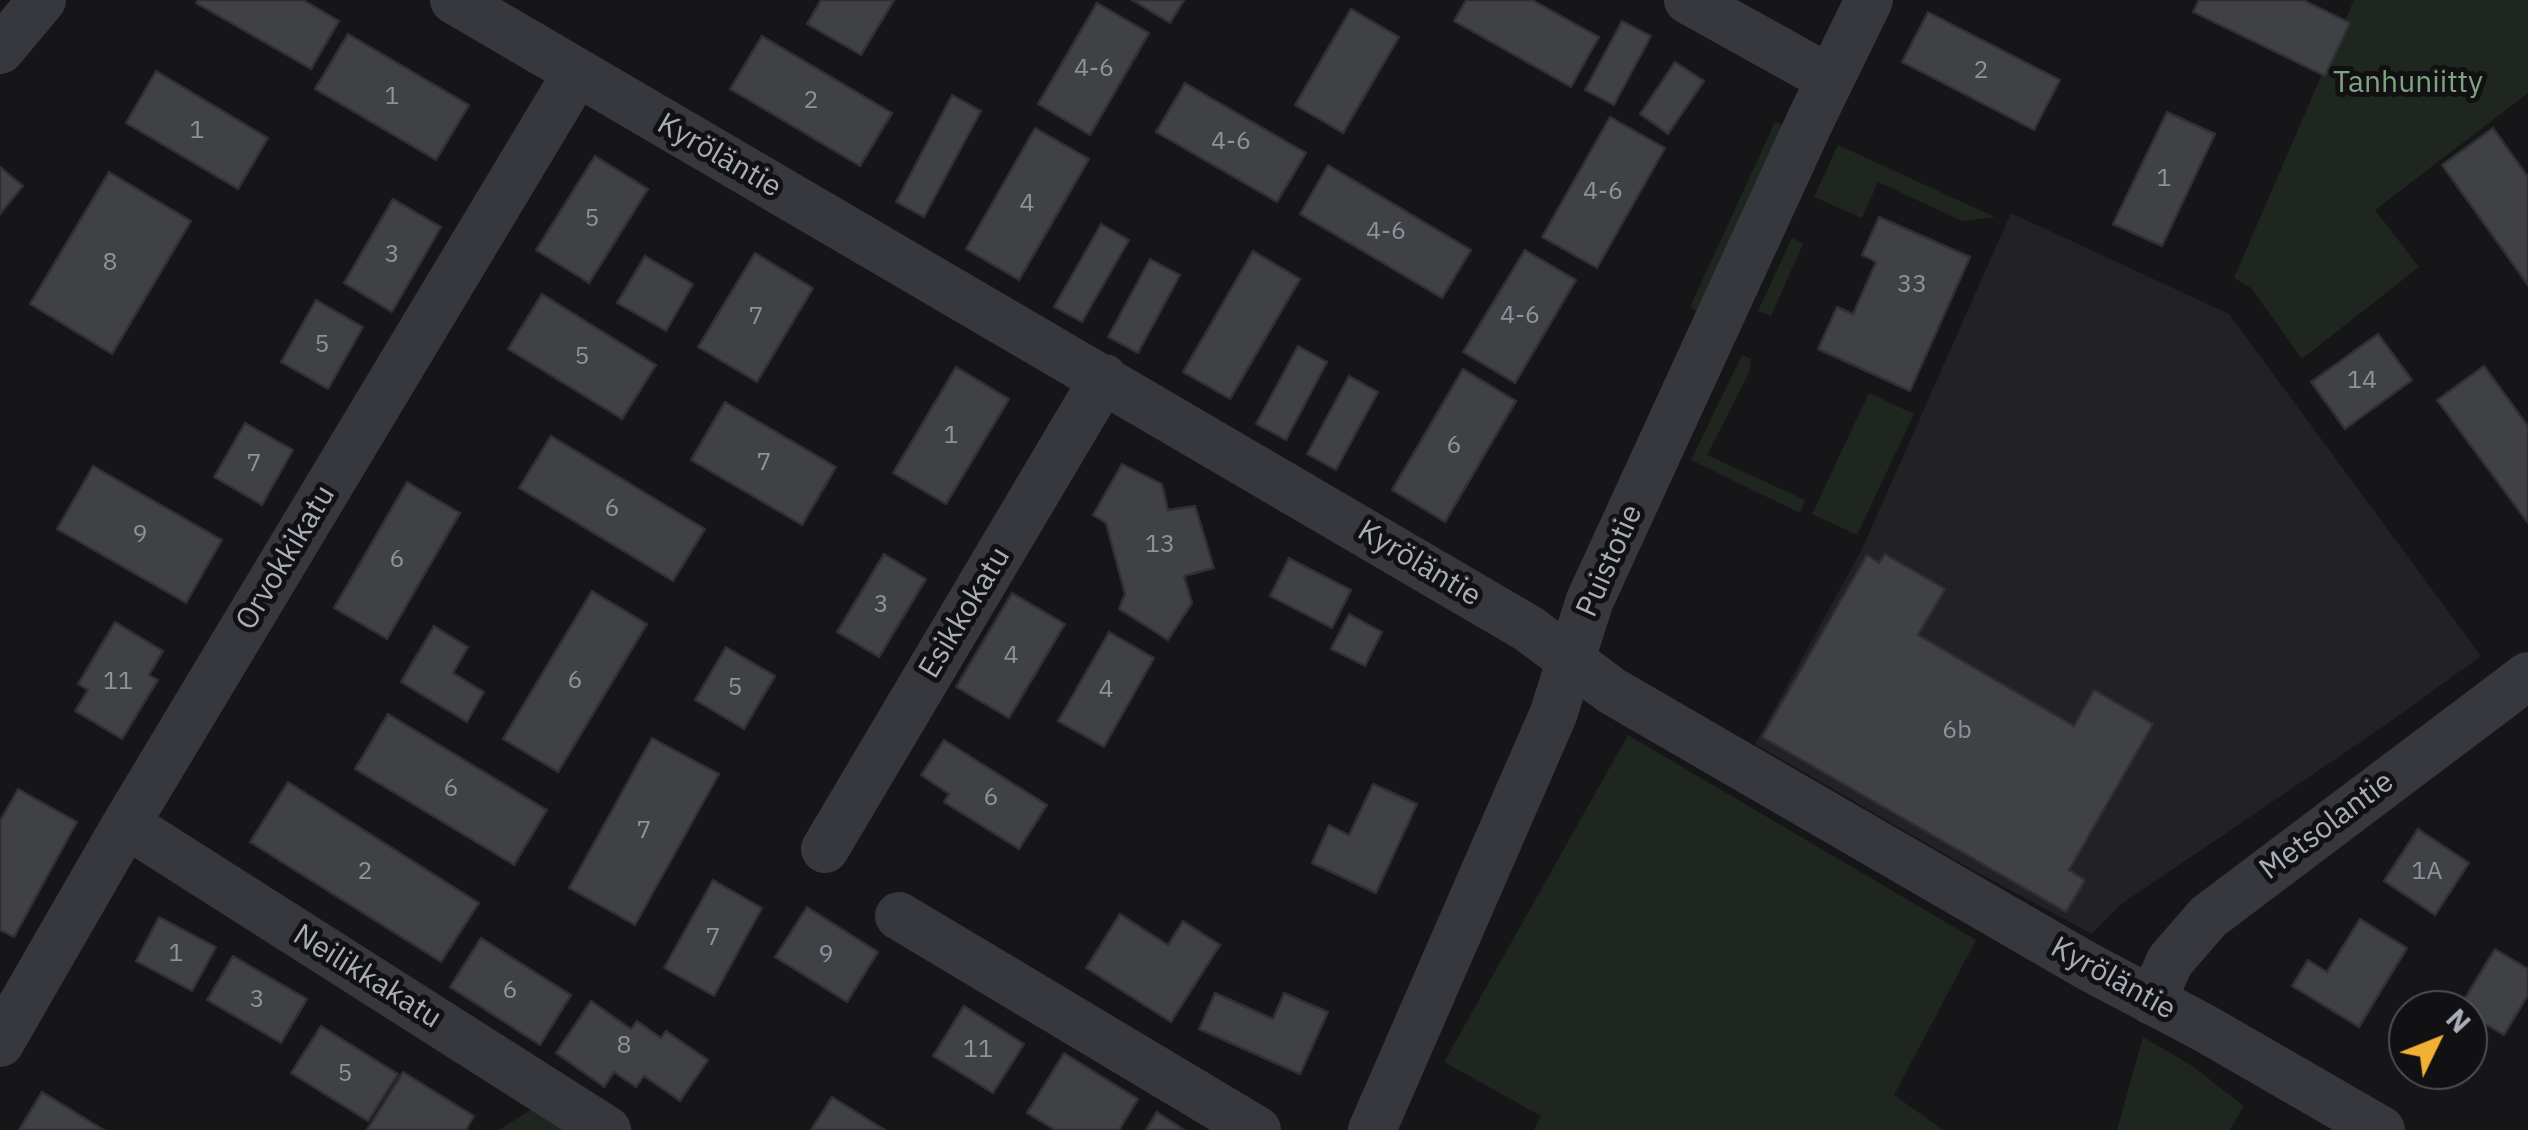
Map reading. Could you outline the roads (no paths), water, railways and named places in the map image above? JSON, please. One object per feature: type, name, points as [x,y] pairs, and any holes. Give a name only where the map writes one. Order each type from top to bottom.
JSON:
[{"type":"street","points":[[0,50],[42,0]]},
{"type":"street","name":"Kyröläntie","points":[[454,0],[1529,628],[1612,691],[2021,928],[2381,1130]]},
{"type":"street","points":[[1688,0],[1830,80]]},
{"type":"street","name":"Puistotie","points":[[1372,1130],[1553,715],[1590,600],[1869,0]]},
{"type":"street","name":"Orvokkikatu","points":[[7,1018],[576,74]]},
{"type":"street","name":"Esikkokatu","points":[[826,848],[1104,378]]},
{"type":"street","name":"Metsolantie","points":[[2152,1000],[2170,961],[2208,917],[2528,676]]},
{"type":"street","name":"Neilikkakatu","points":[[126,824],[607,1130]]},
{"type":"street","points":[[898,916],[1257,1130]]},
{"type":"park label","name":"Tanhuniitty","points":[[2408,83]]}]
